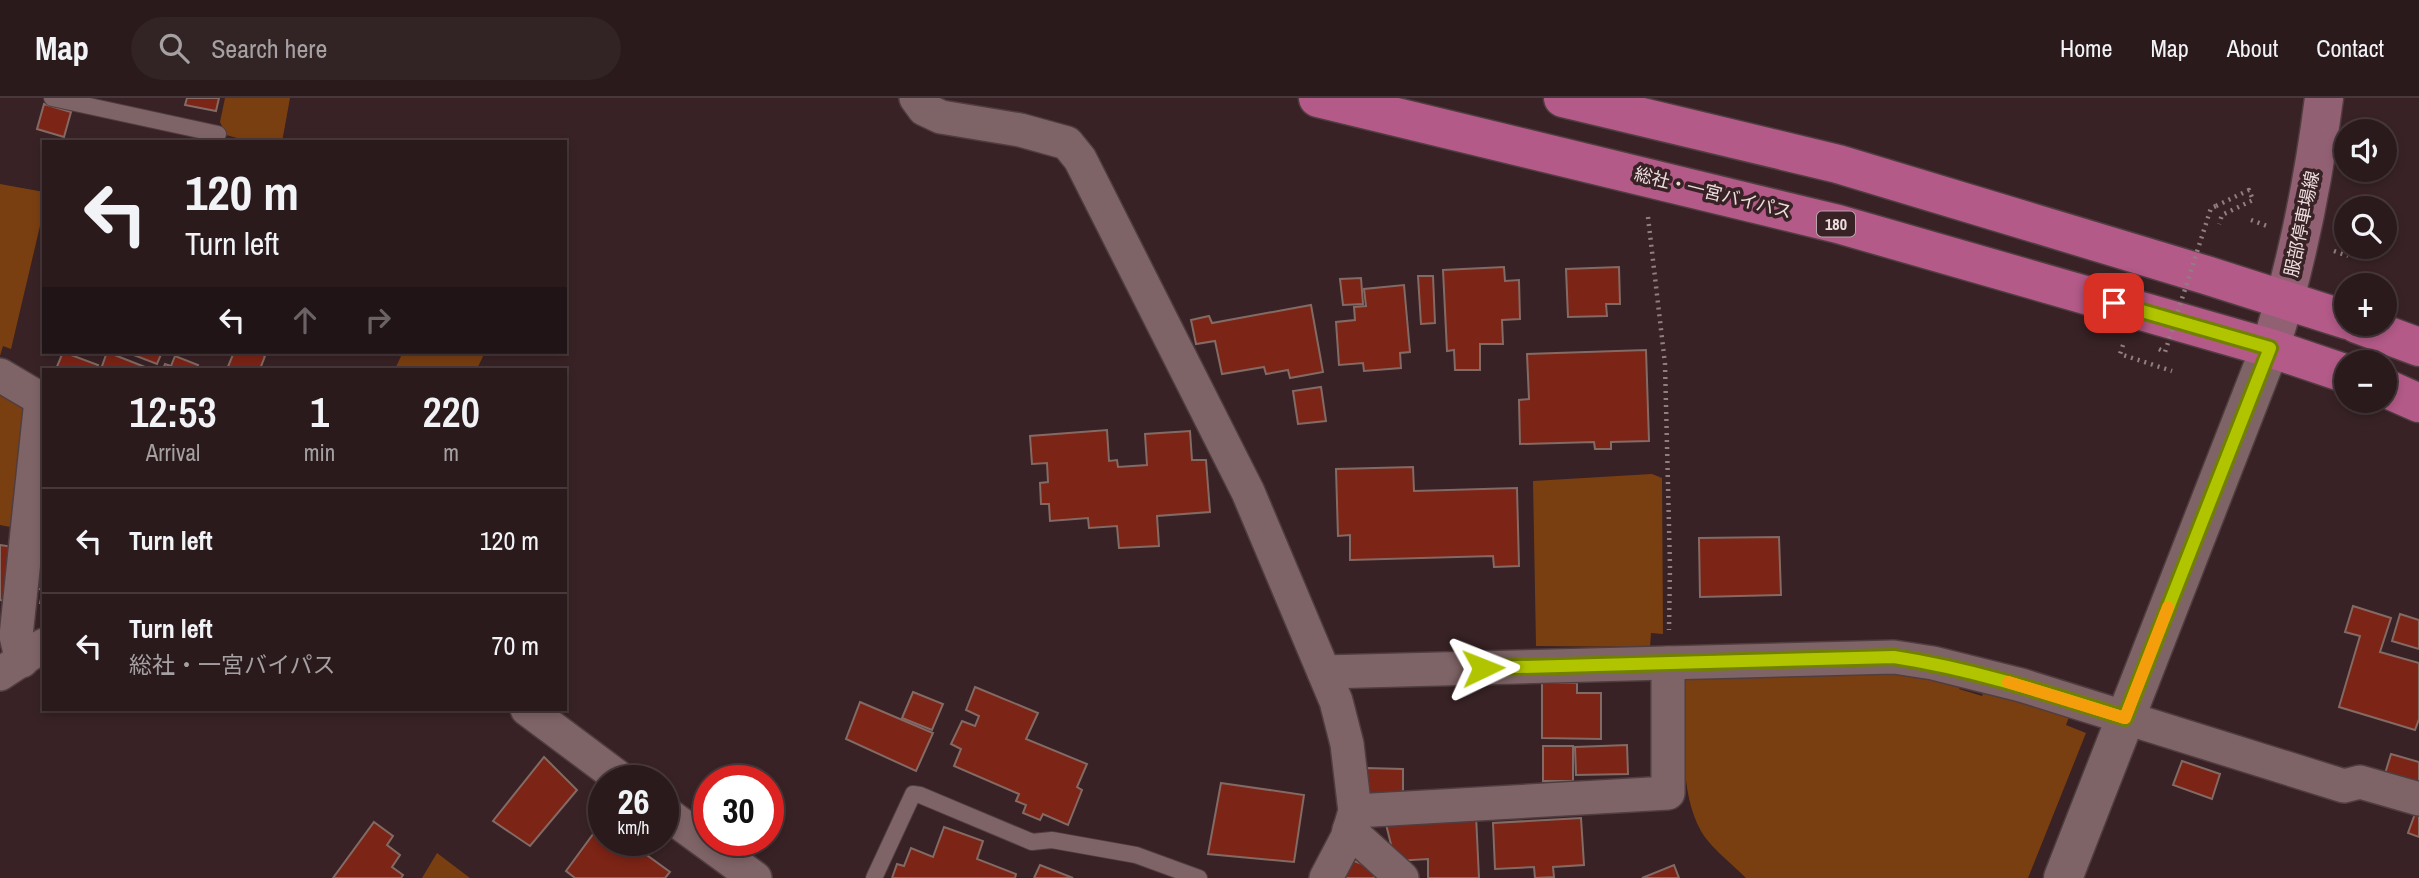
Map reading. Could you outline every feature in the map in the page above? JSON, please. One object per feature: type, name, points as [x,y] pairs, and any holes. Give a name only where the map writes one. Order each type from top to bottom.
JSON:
[{"type":"highway","name":"総社・一宮バイパス","points":[[1318,98],[1838,224],[2270,348],[2334,370]]},
{"type":"highway","points":[[1563,98],[1838,164],[2334,316]]},
{"type":"highway","points":[[2389,336],[2419,347]]},
{"type":"highway","points":[[2397,393],[2419,403]]},
{"type":"main road","name":"服部停車場線","points":[[2270,348],[2286,300],[2313,180],[2324,98]]},
{"type":"street","points":[[916,98],[924,109],[941,117],[1020,130],[1067,143],[1080,159],[1248,492],[1336,701],[1348,744],[1352,820],[1326,878]]},
{"type":"street","points":[[2063,878],[2270,348]]},
{"type":"street","points":[[0,375],[42,399]]},
{"type":"street","points":[[22,660],[16,636],[42,409]]},
{"type":"street","points":[[1324,672],[1894,657],[1933,663],[2021,685],[2344,786],[2360,782],[2419,799]]},
{"type":"street","points":[[1352,820],[1668,793],[1668,663]]},
{"type":"street","points":[[530,711],[602,765]]},
{"type":"street","points":[[1352,820],[1402,878]]},
{"type":"street","points":[[679,823],[755,878]]},
{"type":"lane","points":[[52,98],[218,134]]},
{"type":"lane","points":[[874,878],[913,794],[1032,842],[1052,840],[1136,855],[1199,878]]},
{"type":"path","points":[[1644,176],[1665,364],[1670,567],[1668,663]]},
{"type":"path","points":[[2159,349],[2165,352],[2211,208],[2249,190],[2253,200],[2222,215],[2218,224]]},
{"type":"path","points":[[2124,356],[2172,371]]},
{"type":"shaded area","points":[[225,98],[290,98],[282,140],[245,140],[226,135],[220,122]]},
{"type":"shaded area","points":[[0,184],[42,192],[42,217],[11,349],[3,346],[0,356]]},
{"type":"shaded area","points":[[402,354],[484,354],[477,368],[395,368]]},
{"type":"shaded area","points":[[0,389],[34,408],[21,529],[0,525]]},
{"type":"shaded area","points":[[1652,474],[1662,478],[1663,634],[1651,633],[1650,647],[1536,646],[1533,481]]},
{"type":"shaded area","points":[[1903,674],[1962,683],[1959,689],[1982,696],[1985,689],[2069,717],[2066,725],[2086,733],[2028,878],[1746,878],[1710,843],[1693,814],[1685,775],[1685,675]]},
{"type":"shaded area","points":[[437,853],[470,878],[422,878]]},
{"type":"building","points":[[187,98],[219,98],[216,111],[185,105]]},
{"type":"building","points":[[44,104],[71,112],[64,137],[37,129]]},
{"type":"building","points":[[1504,267],[1505,281],[1519,280],[1520,319],[1502,320],[1503,344],[1480,344],[1480,370],[1455,370],[1454,350],[1447,351],[1443,270]]},
{"type":"building","points":[[1619,267],[1620,304],[1606,304],[1607,316],[1568,317],[1566,269]]},
{"type":"building","points":[[1418,276],[1433,276],[1435,323],[1421,324]]},
{"type":"building","points":[[1361,278],[1363,304],[1343,305],[1340,279]]},
{"type":"building","points":[[1404,285],[1410,352],[1400,353],[1401,368],[1364,371],[1363,363],[1339,365],[1336,322],[1355,320],[1354,307],[1366,306],[1364,289]]},
{"type":"building","points":[[1311,305],[1323,372],[1290,378],[1288,370],[1266,374],[1264,367],[1222,374],[1215,341],[1196,344],[1191,320],[1209,316],[1212,323]]},
{"type":"building","points":[[1646,350],[1649,441],[1611,442],[1611,449],[1595,449],[1594,442],[1520,444],[1519,400],[1529,399],[1527,354]]},
{"type":"building","points":[[62,354],[98,365],[96,368],[56,368]]},
{"type":"building","points":[[106,354],[112,354],[147,368],[101,368]]},
{"type":"building","points":[[131,354],[161,354],[157,364]]},
{"type":"building","points":[[233,354],[265,356],[260,368],[227,368]]},
{"type":"building","points":[[175,356],[198,365],[196,368],[163,368],[165,364],[171,366]]},
{"type":"building","points":[[1321,387],[1326,421],[1298,424],[1293,391]]},
{"type":"building","points":[[1107,430],[1109,461],[1117,460],[1118,467],[1147,465],[1145,434],[1190,431],[1192,460],[1206,460],[1210,512],[1157,516],[1159,546],[1119,548],[1117,526],[1089,528],[1088,518],[1050,521],[1049,504],[1041,504],[1040,483],[1048,482],[1047,463],[1032,464],[1030,436]]},
{"type":"building","points":[[1413,467],[1414,491],[1517,488],[1519,566],[1494,567],[1493,556],[1350,560],[1350,535],[1338,536],[1336,469]]},
{"type":"building","points":[[1779,537],[1781,595],[1700,597],[1699,538]]},
{"type":"building","points":[[42,541],[42,590],[31,587]]},
{"type":"building","points":[[0,545],[14,547],[4,601],[0,600]]},
{"type":"building","points":[[2353,606],[2391,618],[2380,652],[2419,663],[2419,719],[2415,730],[2339,707],[2360,636],[2345,632]]},
{"type":"building","points":[[2400,614],[2419,620],[2419,649],[2392,641]]},
{"type":"building","points":[[1542,683],[1577,683],[1577,693],[1601,693],[1601,739],[1542,738]]},
{"type":"building","points":[[975,687],[1038,713],[1026,739],[1087,764],[1077,787],[1082,790],[1068,825],[1043,814],[1040,820],[1023,813],[1026,805],[1016,801],[1019,794],[954,766],[961,749],[951,744],[962,721],[975,726],[979,716],[966,710]]},
{"type":"building","points":[[913,692],[943,704],[932,730],[902,718]]},
{"type":"building","points":[[860,702],[933,733],[916,771],[846,739]]},
{"type":"building","points":[[1627,745],[1628,774],[1576,775],[1575,747]]},
{"type":"building","points":[[1543,746],[1573,746],[1573,781],[1543,781]]},
{"type":"building","points":[[2391,754],[2419,762],[2419,788],[2384,777]]},
{"type":"building","points":[[544,757],[577,790],[530,846],[493,821]]},
{"type":"building","points":[[2182,761],[2220,774],[2212,799],[2173,785]]},
{"type":"building","points":[[1366,768],[1403,769],[1403,797],[1366,797]]},
{"type":"building","points":[[1221,783],[1304,795],[1294,862],[1208,854]]},
{"type":"building","points":[[2416,811],[2419,812],[2419,837],[2408,833]]},
{"type":"building","points":[[1476,815],[1479,878],[1428,878],[1428,859],[1395,861],[1385,820]]},
{"type":"building","points":[[1581,818],[1584,865],[1553,867],[1554,877],[1535,878],[1534,867],[1495,869],[1493,823]]},
{"type":"building","points":[[374,822],[393,836],[387,845],[400,855],[392,867],[403,875],[401,878],[333,878]]},
{"type":"building","points":[[944,827],[983,841],[977,859],[1016,874],[1015,878],[892,878],[897,864],[904,866],[911,848],[933,857]]},
{"type":"building","points":[[588,841],[588,856],[648,856],[670,872],[665,878],[575,878],[566,871]]},
{"type":"building","points":[[1352,860],[1377,870],[1374,878],[1344,878]]},
{"type":"building","points":[[1040,865],[1073,878],[1034,878]]},
{"type":"building","points":[[1674,865],[1679,878],[1642,878]]},
{"type":"slow traffic","points":[[2008,682],[2125,718],[2168,607]]},
{"type":"route","points":[[1483,668],[1894,657],[1933,663],[2021,685],[2125,718],[2270,348],[2114,303]]}]
